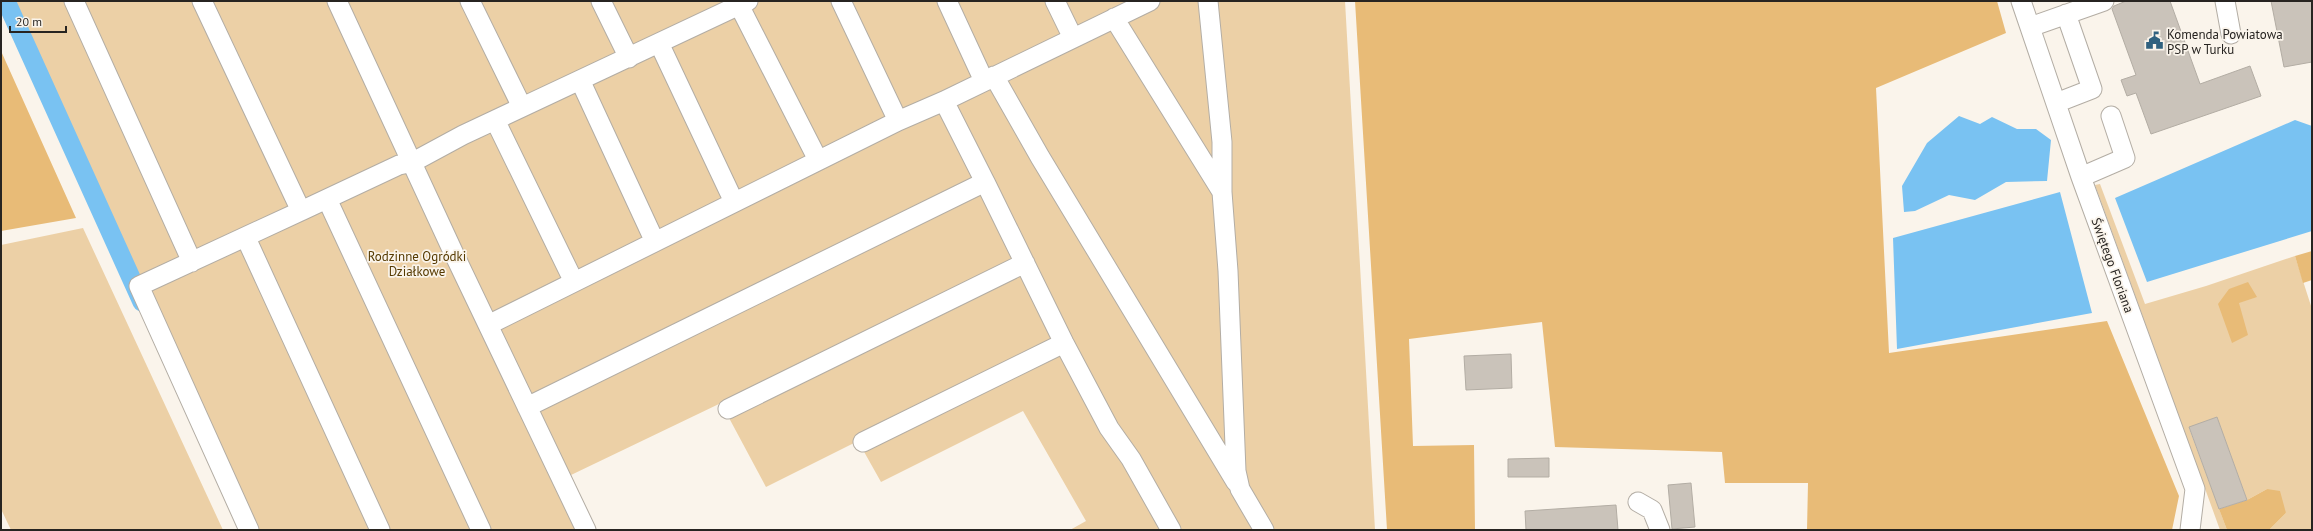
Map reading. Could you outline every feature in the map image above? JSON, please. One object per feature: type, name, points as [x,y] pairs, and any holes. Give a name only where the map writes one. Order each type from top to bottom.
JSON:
[{"type":"street","points":[[74,1],[192,262]]},
{"type":"street","points":[[202,1],[300,211]]},
{"type":"street","points":[[337,1],[488,325],[586,530]]},
{"type":"street","points":[[470,1],[522,107]]},
{"type":"street","points":[[600,1],[629,58]]},
{"type":"street","points":[[841,1],[898,121]]},
{"type":"street","points":[[947,1],[989,79],[1033,144],[1264,530]]},
{"type":"street","points":[[1055,1],[1073,38]]},
{"type":"street","points":[[488,325],[818,160],[1150,1]]},
{"type":"street","points":[[1208,1],[1222,142],[1222,192],[1228,271],[1236,471],[1240,489]]},
{"type":"street","name":"Świętego Floriana","points":[[2021,1],[2081,177],[2195,489],[2190,530]]},
{"type":"street","points":[[2030,27],[2104,1]]},
{"type":"street","points":[[2226,1],[2231,34]]},
{"type":"street","points":[[249,530],[139,286],[246,238],[399,165],[413,162],[495,120],[629,58],[738,4],[818,160]]},
{"type":"street","points":[[2056,103],[2092,89],[2066,14]]},
{"type":"street","points":[[1114,18],[1222,192]]},
{"type":"street","points":[[660,43],[734,202]]},
{"type":"street","points":[[580,80],[655,242]]},
{"type":"street","points":[[944,100],[1064,344],[1109,428],[1131,458],[1172,530]]},
{"type":"street","points":[[2081,177],[2125,158],[2111,116]]},
{"type":"street","points":[[495,120],[574,282]]},
{"type":"street","points":[[527,407],[985,182]]},
{"type":"street","points":[[327,199],[481,530]]},
{"type":"street","points":[[246,238],[380,530]]},
{"type":"street","points":[[728,409],[1025,263]]},
{"type":"street","points":[[864,442],[1064,344]]},
{"type":"street","points":[[1638,502],[1652,510],[1660,530]]},
{"type":"green space","name":"Rodzinne Ogródki Działkowe","points":[[14,1],[1345,1],[1375,530],[1070,530],[1086,521],[1023,411],[881,482],[858,441],[766,487],[721,403],[571,475],[596,530],[247,530]]},
{"type":"green space","points":[[2100,184],[2145,304],[2206,286],[2295,256],[2312,309],[2312,530],[2269,530],[2286,513],[2267,489],[2247,500],[2217,418],[2189,428],[2227,530],[2220,530],[2095,185]]},
{"type":"green space","points":[[83,228],[223,530],[11,530],[1,509],[1,245]]},
{"type":"shaded area","points":[[1355,1],[1997,1],[2006,33],[1876,88],[1889,353],[2107,321],[2179,496],[2172,530],[1807,530],[1808,483],[1725,483],[1722,452],[1555,447],[1542,322],[1409,339],[1413,446],[1474,445],[1475,530],[1387,530]]},
{"type":"shaded area","points":[[1,51],[76,218],[1,231]]},
{"type":"shaded area","points":[[2312,251],[2312,280],[2303,283],[2295,256]]},
{"type":"shaded area","points":[[2248,282],[2257,297],[2239,303],[2248,335],[2232,343],[2218,304],[2229,289]]},
{"type":"shaded area","points":[[2267,489],[2280,491],[2286,513],[2269,530],[2227,530],[2219,509],[2247,500]]},
{"type":"water","points":[[1959,116],[1980,124],[1992,117],[2017,129],[2036,129],[2051,140],[2047,181],[2006,182],[1975,200],[1949,195],[1915,211],[1904,212],[1902,186],[1927,143]]},
{"type":"water","points":[[2295,120],[2312,126],[2312,231],[2147,282],[2115,198]]},
{"type":"water","points":[[2060,192],[2092,313],[1897,349],[1893,238]]},
{"type":"building","name":"Komenda Powiatowa PSP w Turku","points":[[2126,1],[2170,1],[2200,84],[2250,66],[2261,96],[2151,134],[2136,93],[2127,96],[2121,80],[2136,75],[2112,9],[2114,6]]},
{"type":"building","points":[[2271,1],[2312,1],[2312,62],[2284,67]]},
{"type":"building","points":[[1511,354],[1512,388],[1466,390],[1464,356]]},
{"type":"building","points":[[2217,417],[2247,500],[2219,509],[2189,427]]},
{"type":"building","points":[[1549,458],[1549,477],[1508,477],[1508,459]]},
{"type":"building","points":[[1691,483],[1695,527],[1672,529],[1668,485]]},
{"type":"building","points":[[1616,505],[1618,530],[1526,530],[1525,511]]},
{"type":"waterway","points":[[6,1],[142,302]]},
{"type":"place","name":"Komenda Powiatowa PSP w Turku","points":[[2154,41]]}]
